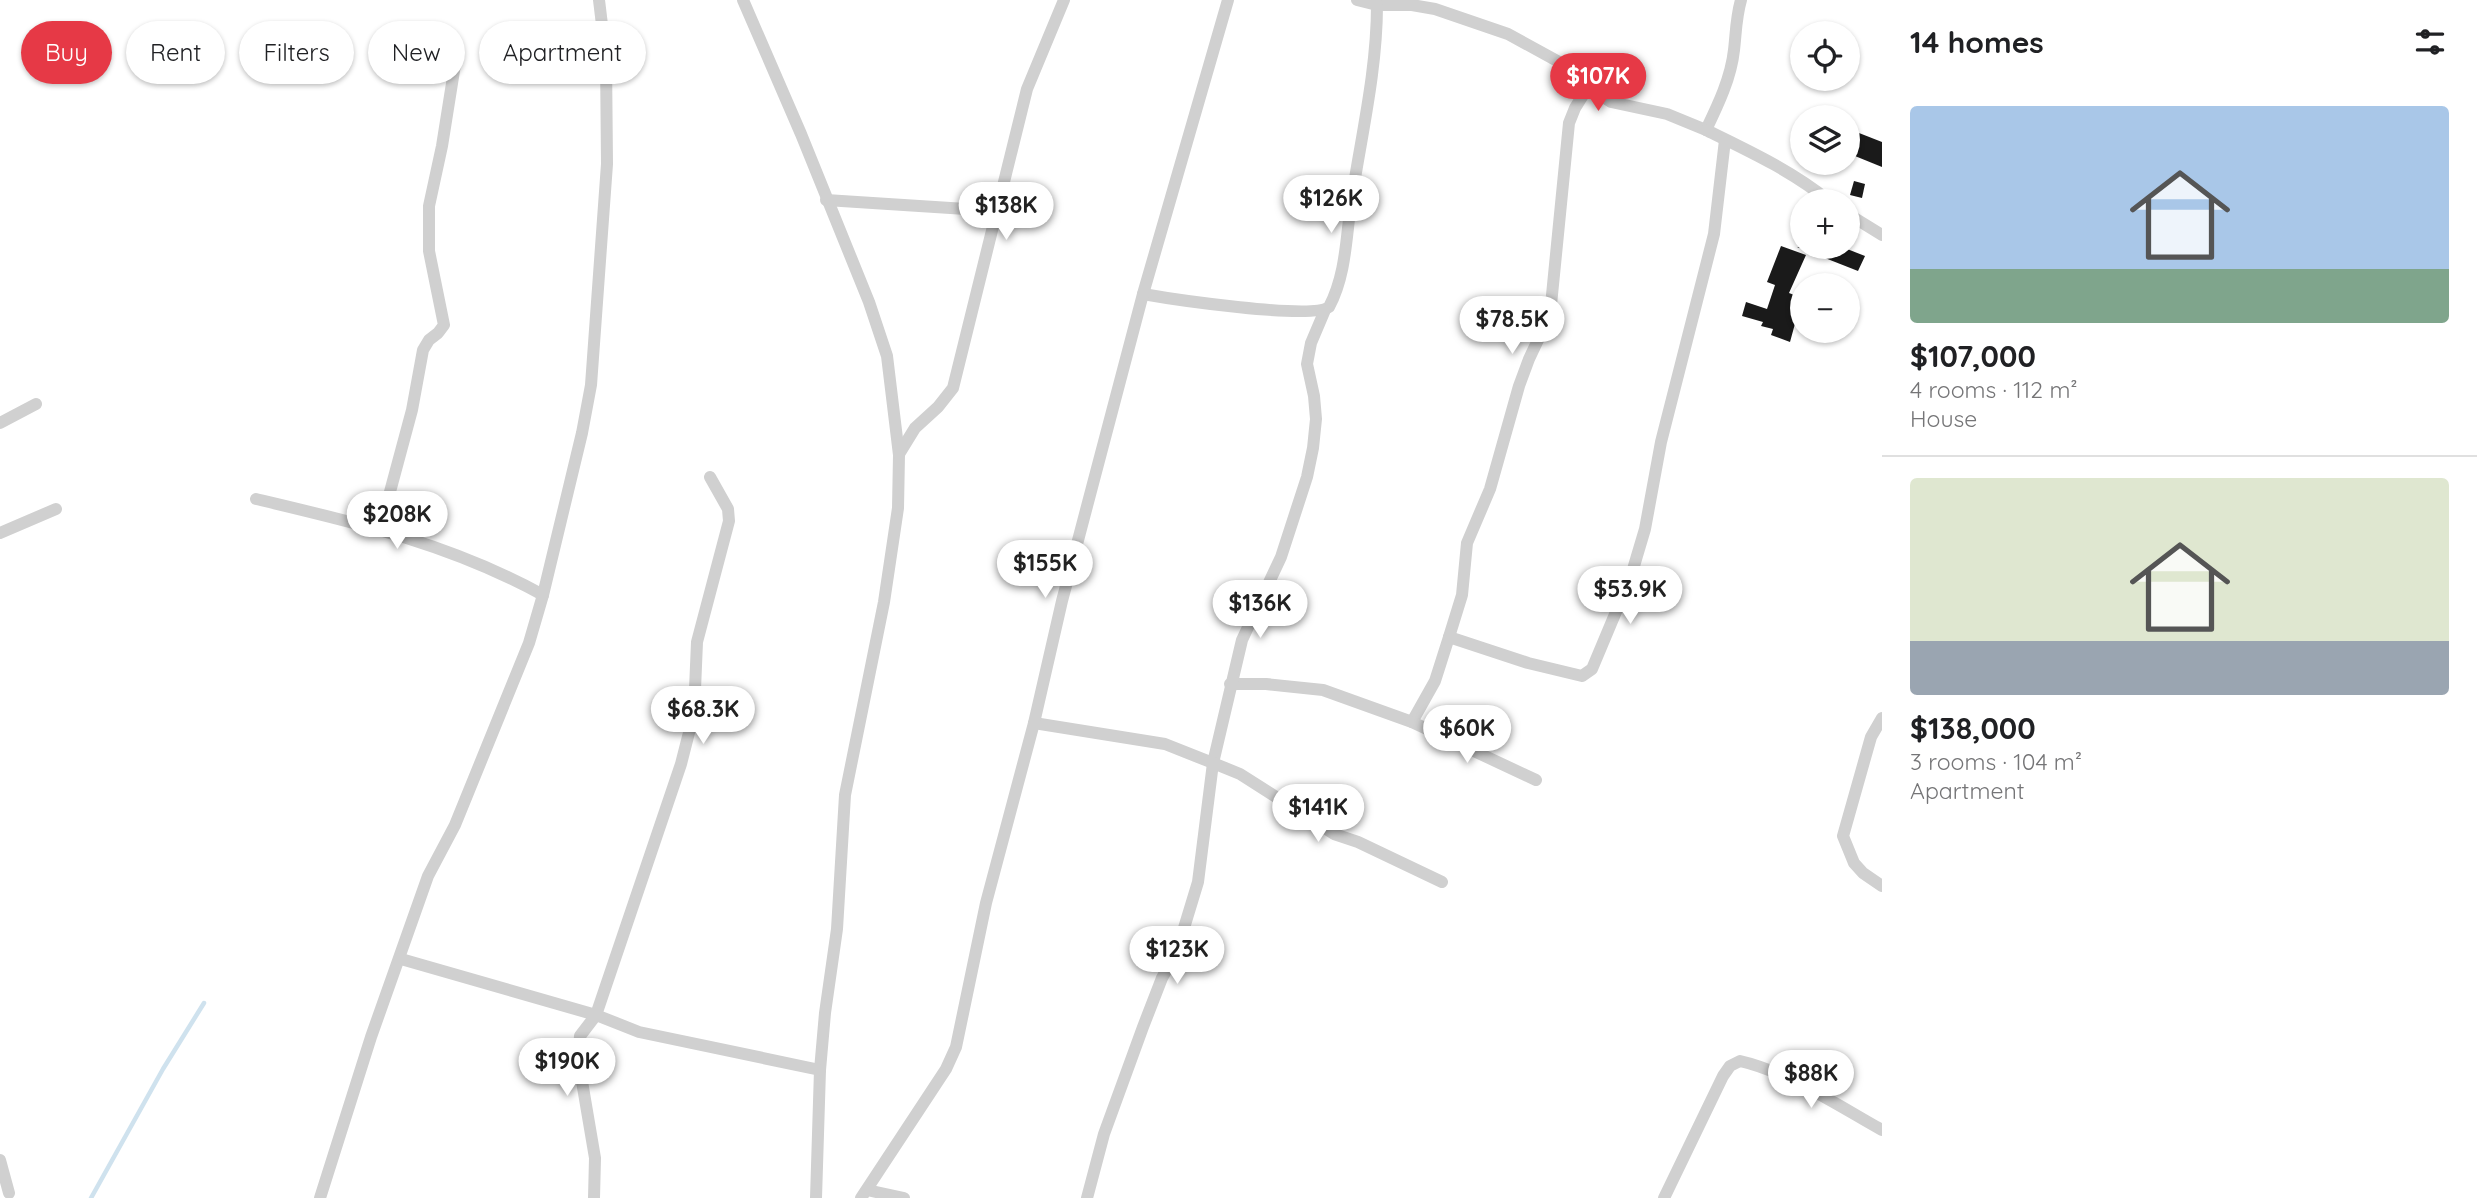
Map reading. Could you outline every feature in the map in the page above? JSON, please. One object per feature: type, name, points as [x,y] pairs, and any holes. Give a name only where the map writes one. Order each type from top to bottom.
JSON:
[{"type":"street","points":[[325,1197],[371,1037],[428,876],[455,825],[524,655],[543,595],[582,433],[591,385],[607,164],[606,58],[599,0]]},
{"type":"street","points":[[743,0],[869,302],[887,356],[899,454],[898,508],[884,602],[845,795],[837,929],[820,1070],[816,1198]]},
{"type":"street","points":[[899,454],[915,428],[938,407],[953,387],[1027,89],[1064,0]]},
{"type":"street","points":[[904,1198],[864,1194],[946,1069],[956,1047],[986,903],[1034,723],[1062,601],[1143,294],[1228,0]]},
{"type":"street","points":[[1357,0],[1377,5],[1412,5],[1435,9],[1508,34],[1570,68],[1588,87],[1611,102],[1667,114],[1706,130],[1775,164],[1815,189]]},
{"type":"street","points":[[1706,130],[1726,84],[1741,0]]},
{"type":"street","points":[[1087,1198],[1104,1135],[1162,978],[1177,951],[1198,882],[1213,763],[1242,640],[1281,557],[1307,477],[1316,419],[1307,364],[1311,343],[1325,310],[1334,297],[1342,273],[1374,57],[1377,5]]},
{"type":"street","points":[[380,528],[412,410],[423,350],[443,325],[429,251],[429,206],[443,146],[452,84]]},
{"type":"street","points":[[1412,722],[1435,681],[1462,595],[1467,543],[1490,489],[1519,386],[1547,321],[1551,306],[1569,123],[1588,87]]},
{"type":"street","points":[[1449,637],[1557,671],[1582,676],[1592,669],[1632,576],[1645,528],[1658,453],[1695,299],[1714,234],[1725,140]]},
{"type":"street","points":[[826,200],[997,211]]},
{"type":"street","points":[[1860,221],[1882,234]]},
{"type":"street","points":[[1143,294],[1264,309],[1325,310]]},
{"type":"street","points":[[0,423],[36,404]]},
{"type":"street","points":[[594,1198],[594,1158],[578,1058],[580,1035],[596,1015],[681,764],[694,713],[697,642],[729,522],[728,509],[710,477]]},
{"type":"street","points":[[256,499],[380,528],[435,546],[543,595]]},
{"type":"street","points":[[0,533],[56,509]]},
{"type":"street","points":[[1230,684],[1266,684],[1323,690],[1412,722],[1536,780]]},
{"type":"street","points":[[1882,719],[1871,737],[1843,836],[1854,863],[1882,886]]},
{"type":"street","points":[[1034,723],[1165,744],[1240,774],[1334,834],[1358,842],[1442,883]]},
{"type":"street","points":[[401,958],[596,1015],[639,1032],[820,1070]]},
{"type":"street","points":[[1664,1198],[1723,1076],[1730,1066],[1740,1061],[1797,1084],[1882,1129]]},
{"type":"street","points":[[0,1160],[9,1193]]},
{"type":"building","points":[[1860,133],[1882,142],[1882,167],[1860,158]]},
{"type":"building","points":[[1854,181],[1865,184],[1862,198],[1860,189],[1852,189]]},
{"type":"building","points":[[1781,246],[1790,249],[1790,259],[1804,259],[1798,273],[1790,273],[1790,342],[1771,335],[1773,329],[1761,326],[1763,322],[1742,316],[1746,302],[1767,309],[1775,285],[1767,282]]},
{"type":"building","points":[[1860,254],[1865,256],[1858,271],[1828,259],[1860,259]]},
{"type":"waterway","points":[[91,1198],[163,1069],[204,1003]]}]
